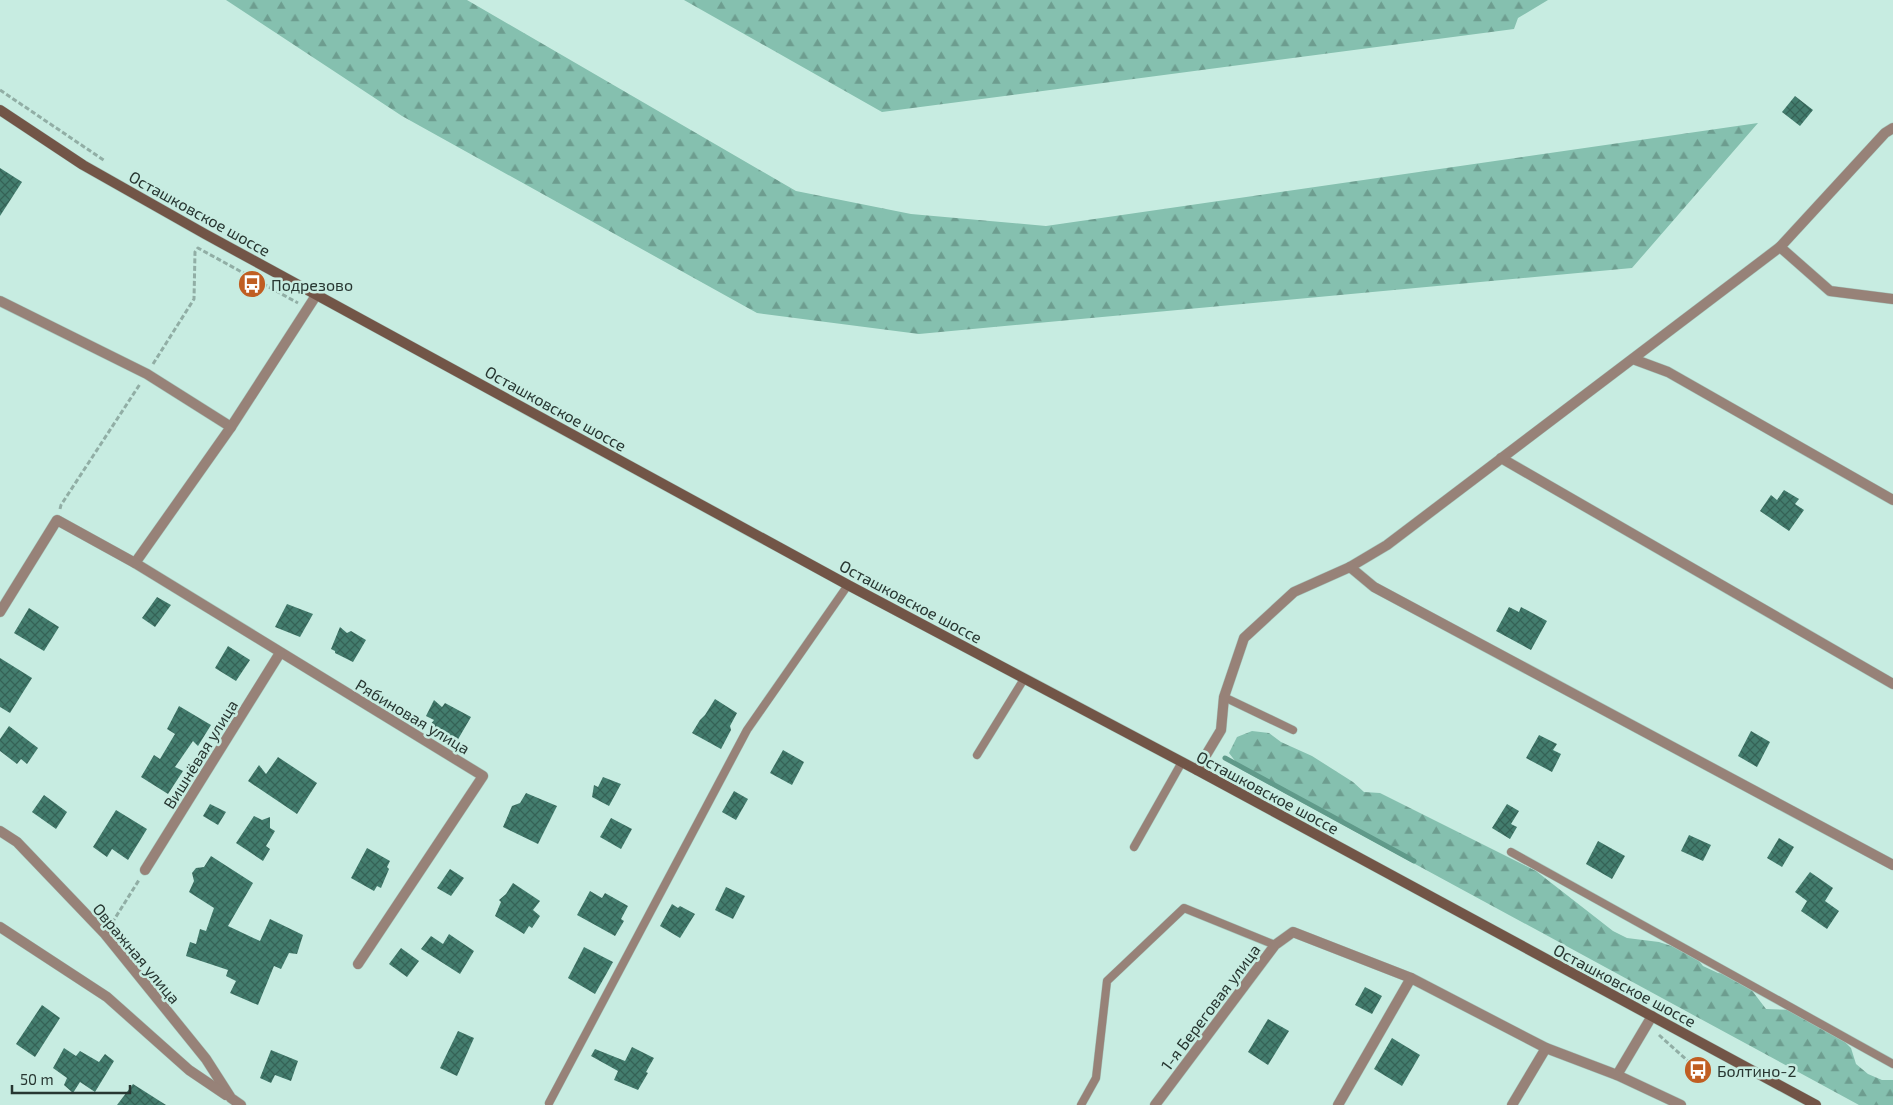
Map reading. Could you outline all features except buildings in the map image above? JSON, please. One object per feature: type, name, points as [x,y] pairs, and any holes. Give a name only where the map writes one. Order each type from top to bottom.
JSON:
[{"type":"main road","name":"Осташковское шоссе","points":[[0,110],[83,165],[205,234],[848,585],[1182,762],[1649,1021],[1816,1105]]},
{"type":"street","points":[[1196,770],[1221,730],[1224,696],[1244,638],[1294,592],[1350,567],[1387,545],[1780,248],[1885,133],[1893,128]]},
{"type":"street","points":[[1780,248],[1830,291],[1893,299]]},
{"type":"street","points":[[135,563],[231,427],[317,294]]},
{"type":"street","points":[[0,301],[147,374],[231,427]]},
{"type":"street","points":[[1633,358],[1668,372],[1893,500]]},
{"type":"street","points":[[1501,458],[1893,684]]},
{"type":"street","points":[[0,612],[58,520]]},
{"type":"street","name":"Рябиновая улица","points":[[58,520],[135,563],[483,776],[358,964]]},
{"type":"street","points":[[1350,567],[1374,587],[1893,865]]},
{"type":"street","name":"Вишнёвая улица","points":[[145,870],[280,653]]},
{"type":"street","name":"Овражная улица","points":[[0,831],[17,842],[104,934],[206,1059],[231,1098],[241,1105]]},
{"type":"street","points":[[0,927],[107,997],[189,1070],[231,1098]]},
{"type":"street","name":"1-я Береговая улица","points":[[1155,1105],[1275,945],[1293,932],[1411,978]]},
{"type":"street","points":[[1338,1105],[1411,978],[1546,1048],[1617,1075],[1681,1105]]},
{"type":"street","points":[[1617,1075],[1649,1021]]},
{"type":"street","points":[[1512,1105],[1546,1048]]},
{"type":"lane","points":[[549,1103],[747,730],[848,585]]},
{"type":"lane","points":[[977,755],[1024,678]]},
{"type":"lane","points":[[1224,696],[1293,730]]},
{"type":"lane","points":[[1134,847],[1182,762]]},
{"type":"lane","points":[[1511,852],[1893,1064]]},
{"type":"lane","points":[[1082,1105],[1096,1078],[1107,981],[1184,908],[1275,945]]},
{"type":"path","points":[[0,90],[109,164]]},
{"type":"path","points":[[58,520],[61,505],[194,299],[195,252],[198,248],[308,308]]},
{"type":"path","points":[[104,934],[145,870]]},
{"type":"path","points":[[1649,1021],[1698,1070]]},
{"type":"green space","points":[[226,0],[467,0],[796,191],[911,214],[1046,226],[1758,123],[1632,268],[919,334],[757,313],[402,116]]},
{"type":"green space","points":[[684,0],[1548,0],[1518,18],[1514,29],[882,112]]},
{"type":"green space","points":[[1252,731],[1269,733],[1281,742],[1312,756],[1353,782],[1364,792],[1380,793],[1536,871],[1613,931],[1627,938],[1659,942],[1693,953],[1703,966],[1718,973],[1733,975],[1747,984],[1766,1009],[1798,1010],[1840,1037],[1851,1048],[1856,1064],[1868,1074],[1882,1080],[1893,1080],[1893,1105],[1859,1105],[1242,770],[1229,753],[1237,737]]},
{"type":"waterway","points":[[1225,758],[1414,861]]},
{"type":"place","name":"Подрезово","points":[[252,284]]},
{"type":"place","name":"Болтино-2","points":[[1698,1070]]}]
